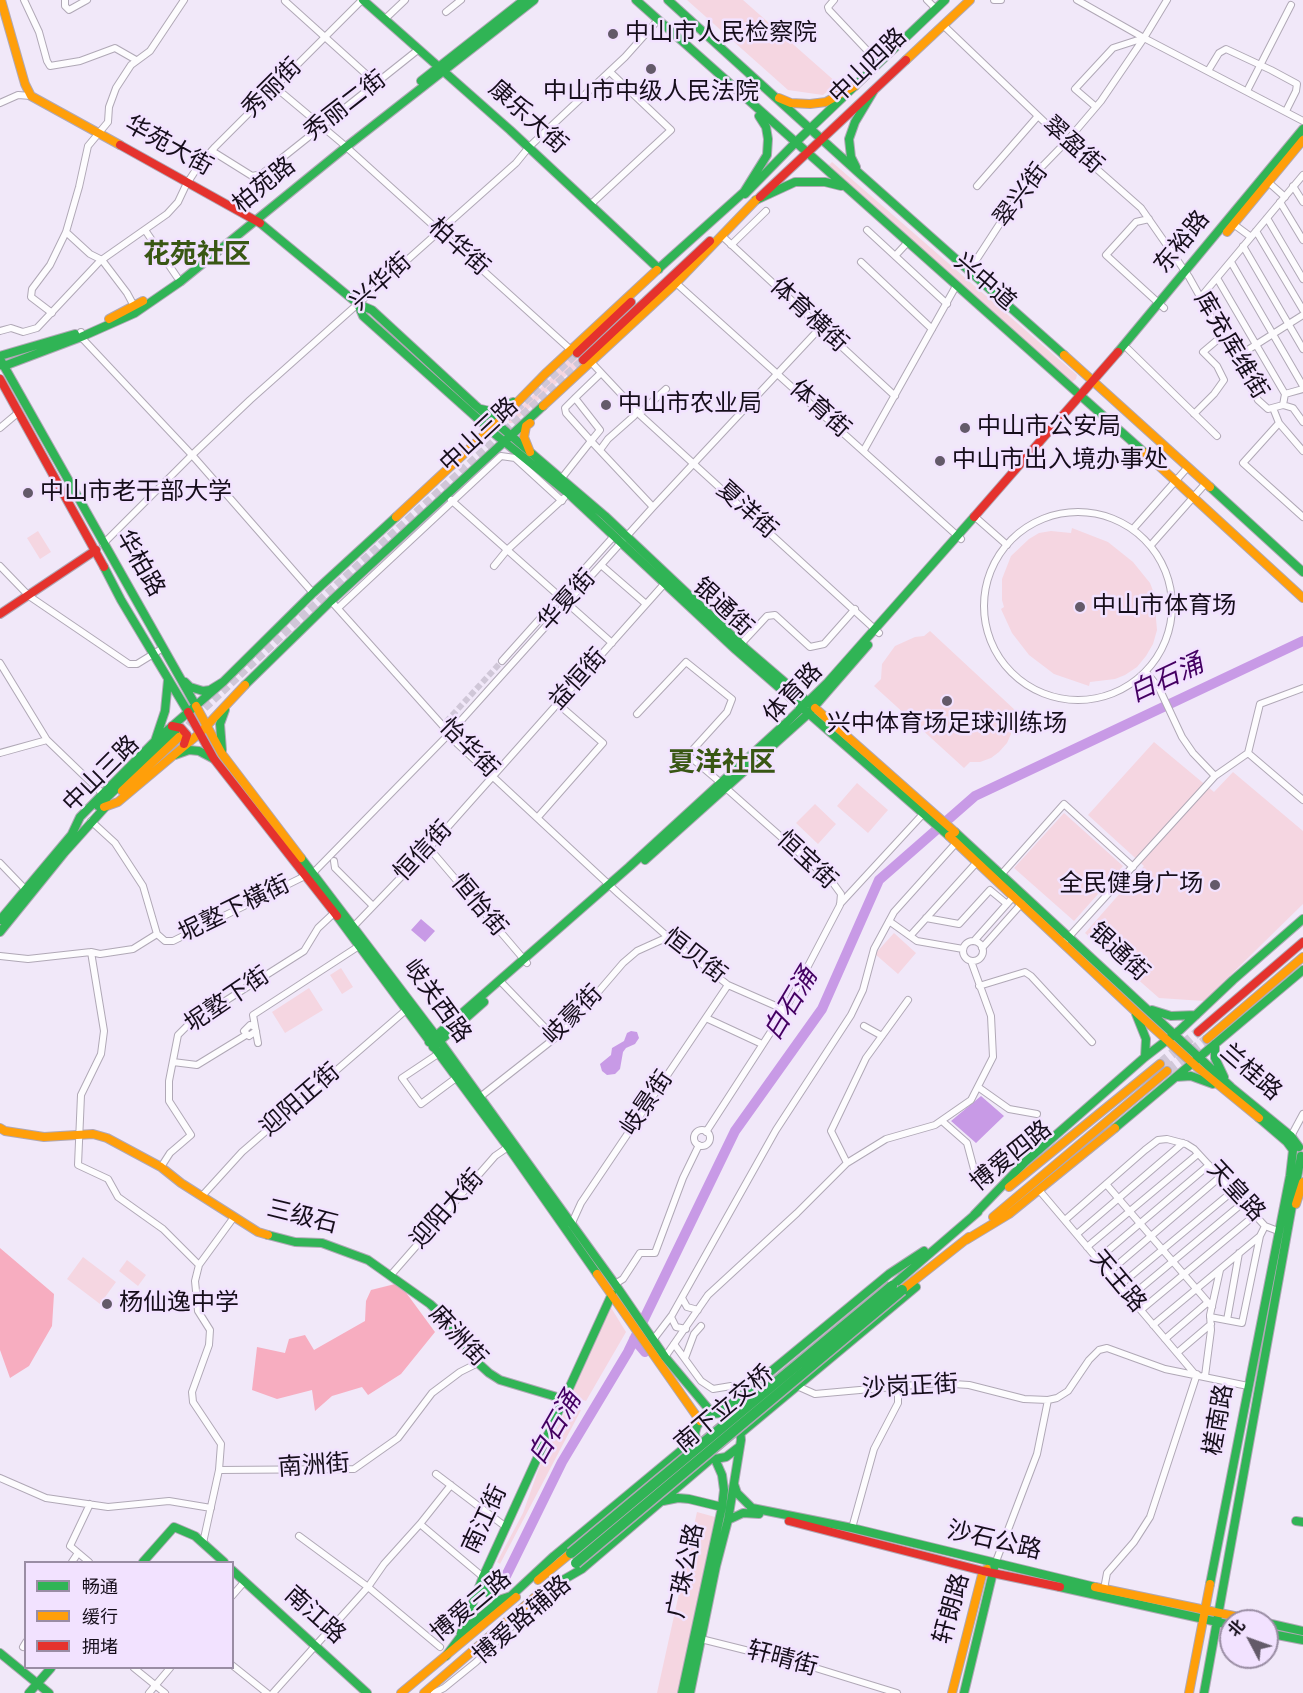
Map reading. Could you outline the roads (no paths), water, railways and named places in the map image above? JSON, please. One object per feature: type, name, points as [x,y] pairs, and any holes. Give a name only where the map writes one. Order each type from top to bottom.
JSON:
[{"type":"main road","points":[[1,0],[25,84],[32,96]]},
{"type":"main road","name":"康乐大街","points":[[363,0],[529,147],[659,269]]},
{"type":"main road","name":"柏苑路","points":[[81,335],[134,306],[177,277],[441,69],[534,0]]},
{"type":"main road","name":"兴中道","points":[[636,0],[1083,398],[1303,598]]},
{"type":"main road","name":"兴中道","points":[[668,0],[1096,383],[1303,572]]},
{"type":"main road","name":"中山四路","points":[[795,143],[945,0]]},
{"type":"main road","name":"中山四路","points":[[822,140],[970,0]]},
{"type":"main road","name":"柏苑路","points":[[441,69],[521,1]]},
{"type":"main road","points":[[773,95],[791,103],[810,104],[826,102],[855,86]]},
{"type":"main road","points":[[860,174],[851,157],[849,139],[855,122],[873,92]]},
{"type":"main road","name":"华苑大街","points":[[32,96],[254,218],[358,304],[372,310],[475,405],[493,427]]},
{"type":"main road","points":[[749,195],[767,155],[768,139],[766,127],[753,106]]},
{"type":"main road","name":"东裕路","points":[[1266,180],[1303,129]]},
{"type":"main road","name":"中山三路","points":[[62,851],[71,836],[100,804],[177,736],[203,729],[230,700],[449,498],[507,439],[560,390],[580,356],[659,269],[720,211],[749,195],[808,154],[822,140]]},
{"type":"main road","name":"东裕路","points":[[1096,383],[1128,350],[1266,180],[1303,140]]},
{"type":"main road","name":"中山三路","points":[[580,356],[749,195],[795,143]]},
{"type":"main road","points":[[749,195],[795,182],[825,182],[845,187]]},
{"type":"main road","name":"中山三路","points":[[62,851],[177,736],[192,710],[313,593],[493,427],[545,374],[580,356],[676,283],[722,236],[749,195]]},
{"type":"main road","name":"柏苑路","points":[[1,361],[81,335],[135,313],[180,282],[254,218]]},
{"type":"main road","name":"华苑大街","points":[[358,304],[363,316],[493,427]]},
{"type":"main road","name":"东裕路","points":[[1096,383],[1162,306]]},
{"type":"main road","name":"华柏路","points":[[1,361],[100,547],[121,600],[180,678],[192,710]]},
{"type":"main road","points":[[475,405],[494,412],[510,405],[545,374]]},
{"type":"main road","name":"华柏路","points":[[0,379],[100,547]]},
{"type":"main road","name":"体育路","points":[[435,1044],[724,786],[807,707],[1096,383]]},
{"type":"main road","points":[[532,456],[524,437],[526,426],[546,409],[560,390]]},
{"type":"main road","name":"银通街","points":[[493,427],[568,495],[621,538],[664,583],[999,877],[1195,1059]]},
{"type":"main road","points":[[507,439],[561,479],[568,495]]},
{"type":"main road","points":[[621,538],[807,707]]},
{"type":"main road","points":[[0,614],[100,547]]},
{"type":"main road","name":"华柏路","points":[[158,651],[168,677],[203,729]]},
{"type":"main road","points":[[71,836],[80,817],[155,741],[168,697],[168,677]]},
{"type":"main road","points":[[180,678],[190,687],[203,690],[210,690],[223,682]]},
{"type":"main road","points":[[104,807],[118,802],[169,757],[189,750],[218,756],[222,714],[230,700]]},
{"type":"main road","name":"岐关西路","points":[[203,729],[218,756],[309,875],[354,926],[456,1078],[613,1289]]},
{"type":"main road","points":[[155,741],[177,736]]},
{"type":"main road","points":[[169,757],[177,736]]},
{"type":"main road","name":"银通街","points":[[954,837],[977,862],[999,877],[1014,901],[1067,940]]},
{"type":"main road","points":[[0,920],[25,889],[62,851]]},
{"type":"main road","points":[[0,932],[62,851]]},
{"type":"main road","name":"岐关西路","points":[[309,875],[334,913],[406,1010],[480,1097],[650,1342]]},
{"type":"main road","points":[[974,1215],[1025,1162],[1145,1057],[1172,1037],[1303,919]]},
{"type":"main road","points":[[1291,929],[1303,927]]},
{"type":"main road","points":[[1198,1032],[1303,942]]},
{"type":"main road","points":[[966,1240],[1009,1214],[1085,1154],[1168,1070],[1195,1059],[1303,957]]},
{"type":"main road","name":"体育路","points":[[435,1044],[526,961]]},
{"type":"main road","points":[[1211,1042],[1303,970]]},
{"type":"main road","points":[[1145,1057],[1146,1039],[1139,1008],[1171,1016],[1196,1015]]},
{"type":"main road","points":[[1211,1042],[1215,1058],[1229,1090]]},
{"type":"main road","name":"兰桂路","points":[[1195,1059],[1297,1148]]},
{"type":"main road","points":[[1168,1070],[1209,1081],[1229,1090]]},
{"type":"main road","name":"博爱四路","points":[[897,1288],[959,1227],[1168,1070]]},
{"type":"main road","name":"博爱四路","points":[[897,1288],[966,1240],[1168,1070]]},
{"type":"main road","name":"三级石","points":[[0,1128],[5,1131],[44,1137],[93,1134],[107,1138],[161,1167],[258,1232],[295,1242],[322,1243],[368,1260],[430,1304],[462,1342]]},
{"type":"main road","points":[[1290,1176],[1289,1155],[1297,1148]]},
{"type":"main road","name":"槎南路","points":[[1220,1609],[1290,1176],[1297,1148]]},
{"type":"main road","name":"槎南路","points":[[1189,1693],[1248,1386],[1281,1234],[1289,1221],[1297,1148]]},
{"type":"main road","points":[[1289,1221],[1303,1182]]},
{"type":"main road","points":[[713,1458],[701,1451],[695,1439],[700,1421],[716,1412],[890,1274],[959,1227]]},
{"type":"main road","points":[[741,1434],[897,1304],[920,1282],[932,1265]]},
{"type":"main road","name":"南下立交桥","points":[[576,1562],[897,1288]]},
{"type":"main road","name":"南江街","points":[[461,1634],[483,1577],[565,1400],[613,1289]]},
{"type":"main road","points":[[650,1342],[700,1421]]},
{"type":"main road","points":[[650,1342],[716,1412],[726,1413],[737,1421],[741,1434],[734,1484],[726,1504],[678,1498],[663,1501]]},
{"type":"main road","points":[[476,1361],[494,1376],[514,1384]]},
{"type":"main road","points":[[443,1651],[453,1648],[461,1634],[511,1596],[554,1556],[695,1439]]},
{"type":"main road","points":[[576,1562],[663,1501],[713,1458],[731,1455],[739,1447]]},
{"type":"main road","name":"广珠公路","points":[[690,1693],[716,1566],[728,1520],[722,1475],[713,1458]]},
{"type":"main road","name":"沙石公路","points":[[734,1484],[737,1493],[752,1508],[852,1528],[990,1569],[1104,1589],[1205,1614]]},
{"type":"main road","name":"广珠公路","points":[[682,1693],[726,1504]]},
{"type":"main road","name":"沙石公路","points":[[728,1520],[750,1512],[990,1569],[1219,1617]]},
{"type":"main road","points":[[145,1561],[174,1527],[195,1536],[222,1561]]},
{"type":"main road","name":"博爱三路","points":[[424,1693],[576,1562]]},
{"type":"main road","name":"博爱三路","points":[[401,1693],[443,1651],[505,1601],[576,1562]]},
{"type":"main road","name":"轩朗路","points":[[952,1693],[990,1569]]},
{"type":"main road","name":"轩朗路","points":[[964,1693],[990,1569]]},
{"type":"main road","name":"南江路","points":[[234,1572],[367,1693]]},
{"type":"main road","points":[[483,1577],[485,1588],[491,1596],[505,1601]]},
{"type":"main road","name":"槎南路","points":[[1204,1693],[1219,1617]]},
{"type":"main road","points":[[1279,1626],[1303,1631]]},
{"type":"main road","points":[[1279,1635],[1303,1640]]},
{"type":"main road","points":[[0,1653],[49,1693]]},
{"type":"main road","points":[[29,1693],[50,1669]]},
{"type":"street","points":[[24,0],[39,32],[50,66],[80,61],[115,48],[136,60]]},
{"type":"street","points":[[65,0],[64,6],[69,10],[87,0]]},
{"type":"street","points":[[52,313],[31,297],[32,289],[50,265],[66,232],[79,188],[85,154],[108,122],[109,106],[116,88],[131,65],[150,51],[184,0]]},
{"type":"street","name":"秀丽街","points":[[0,331],[11,328],[23,332],[37,328],[102,260],[175,207],[199,165],[363,0]]},
{"type":"street","points":[[385,19],[405,0]]},
{"type":"street","points":[[446,12],[460,0]]},
{"type":"street","points":[[834,0],[828,7],[829,10],[879,63]]},
{"type":"street","points":[[927,0],[936,9]]},
{"type":"street","points":[[994,0],[1001,0]]},
{"type":"street","points":[[1077,0],[1144,38],[1303,121]]},
{"type":"street","name":"翠兴街","points":[[969,271],[1027,182],[1096,107],[1144,38],[1167,0]]},
{"type":"street","points":[[285,1],[376,84]]},
{"type":"street","points":[[1247,91],[1291,5]]},
{"type":"street","name":"兴华街","points":[[100,547],[192,454],[516,163],[529,147],[610,72],[658,20]]},
{"type":"street","name":"翠盈街","points":[[943,25],[1038,116],[1141,208],[1187,275]]},
{"type":"street","points":[[1096,107],[1076,88],[1113,48],[1144,38]]},
{"type":"street","name":"秀丽二街","points":[[212,151],[252,176],[256,175],[270,168],[419,49]]},
{"type":"street","points":[[1208,71],[1219,53],[1226,49],[1271,70],[1297,84],[1286,111]]},
{"type":"street","points":[[590,205],[671,130],[610,72]]},
{"type":"street","name":"柏华街","points":[[275,87],[344,145],[439,232],[601,373],[636,410],[634,416],[608,439]]},
{"type":"street","points":[[0,104],[18,94],[32,96]]},
{"type":"street","points":[[976,186],[1038,116]]},
{"type":"street","points":[[1200,298],[1303,175]]},
{"type":"street","points":[[1266,180],[1282,200],[1303,240]]},
{"type":"street","points":[[1293,186],[1303,202]]},
{"type":"street","points":[[731,245],[766,211]]},
{"type":"street","points":[[1267,218],[1303,279]]},
{"type":"street","points":[[1149,219],[1136,222],[1106,255],[1162,306]]},
{"type":"street","points":[[1231,222],[1251,237]]},
{"type":"street","points":[[145,230],[177,277]]},
{"type":"street","points":[[867,230],[946,304]]},
{"type":"street","points":[[1256,231],[1303,310]]},
{"type":"street","points":[[66,232],[90,254],[102,260],[128,293],[134,306]]},
{"type":"street","name":"体育横街","points":[[722,236],[895,396]]},
{"type":"street","points":[[895,256],[907,243]]},
{"type":"street","points":[[1244,246],[1303,350]]},
{"type":"street","points":[[861,262],[932,329]]},
{"type":"street","points":[[1231,262],[1303,388],[1285,394]]},
{"type":"street","name":"库充库维街","points":[[1187,275],[1258,400],[1268,409],[1283,405],[1293,408],[1303,422]]},
{"type":"street","points":[[1217,278],[1285,394],[1283,405]]},
{"type":"street","name":"体育街","points":[[676,283],[960,537]]},
{"type":"street","points":[[864,450],[956,286]]},
{"type":"street","points":[[1235,358],[1303,315]]},
{"type":"street","name":"华夏街","points":[[309,875],[448,735],[601,565],[621,538],[694,464],[821,327]]},
{"type":"street","points":[[81,335],[192,454],[313,593]]},
{"type":"street","points":[[1194,414],[1224,380],[1217,366],[1203,352],[1222,336]]},
{"type":"street","points":[[1128,350],[1217,436]]},
{"type":"street","points":[[601,373],[566,408],[566,413],[653,507]]},
{"type":"street","name":"夏洋街","points":[[666,389],[639,414],[877,631]]},
{"type":"street","points":[[575,398],[608,439],[600,450]]},
{"type":"street","points":[[1273,408],[1279,423],[1303,452]]},
{"type":"street","points":[[0,428],[19,412]]},
{"type":"street","points":[[1279,423],[1243,464],[1303,517]]},
{"type":"street","points":[[561,479],[600,430]]},
{"type":"street","points":[[494,566],[507,550],[568,495],[515,458],[501,456],[449,498],[507,550],[559,597],[612,642]]},
{"type":"street","points":[[1133,529],[1187,468]]},
{"type":"street","points":[[1151,545],[1205,484]]},
{"type":"street","points":[[1060,513],[1098,513],[1133,529],[1151,545],[1164,566],[1171,588],[1173,610],[1168,633],[1159,654],[1146,672],[1129,685],[1110,694],[1090,699],[1070,700],[1050,696],[1014,675],[1001,660],[991,642],[984,601],[995,562],[1007,545],[1036,521],[1060,513]]},
{"type":"street","points":[[976,518],[1007,545]]},
{"type":"street","points":[[502,661],[559,597],[621,538]]},
{"type":"street","points":[[601,565],[646,604]]},
{"type":"street","points":[[0,566],[29,596],[129,664],[137,664],[158,651]]},
{"type":"street","name":"益恒街","points":[[494,776],[664,583]]},
{"type":"street","name":"怡华街","points":[[334,605],[445,724],[448,735],[612,886]]},
{"type":"street","points":[[741,645],[766,616],[775,615],[810,647],[824,644],[855,609]]},
{"type":"street","name":"恒宝街","points":[[637,714],[686,662],[732,699],[727,712],[688,755],[833,883],[841,894],[840,905],[785,1010],[706,1132]]},
{"type":"street","points":[[0,663],[47,740],[102,793]]},
{"type":"street","points":[[1146,672],[1154,680],[1164,697],[1182,737],[1193,753],[1215,776]]},
{"type":"street","points":[[1067,940],[1215,776],[1248,753],[1260,704],[1303,688]]},
{"type":"street","points":[[538,817],[603,743],[558,704]]},
{"type":"street","points":[[0,753],[47,740]]},
{"type":"street","points":[[1248,753],[1303,800]]},
{"type":"street","name":"恒信街","points":[[354,926],[494,776]]},
{"type":"street","points":[[999,877],[1064,804],[1133,867]]},
{"type":"street","points":[[840,905],[927,814]]},
{"type":"street","name":"坭墪下橫街","points":[[92,821],[115,843],[144,886],[157,934],[165,941],[173,941],[309,875]]},
{"type":"street","points":[[650,1342],[671,1317],[776,1130],[851,1016],[863,990],[874,948],[894,912],[954,837]]},
{"type":"street","name":"恒怡街","points":[[429,848],[526,961]]},
{"type":"street","points":[[334,861],[335,868],[373,906]]},
{"type":"street","points":[[910,936],[977,862]]},
{"type":"street","points":[[0,863],[25,889]]},
{"type":"street","name":"恒贝街","points":[[612,886],[668,937],[728,985],[785,1010]]},
{"type":"street","points":[[926,918],[959,924],[990,890],[1014,901]]},
{"type":"street","points":[[665,1357],[708,1295],[847,1162],[886,1139],[935,1125],[971,1100],[993,1058],[991,1016],[971,961],[965,958],[963,949],[1014,901]]},
{"type":"street","points":[[971,961],[980,957],[982,948],[1014,901]]},
{"type":"street","name":"坭墪下街","points":[[161,1167],[170,1153],[191,1135],[169,1101],[169,1081],[178,1035],[189,1024],[304,951],[318,928],[334,913]]},
{"type":"street","points":[[890,921],[917,941],[963,949]]},
{"type":"street","points":[[0,956],[28,959],[91,952],[100,954],[133,949],[157,934]]},
{"type":"street","name":"岐豪街","points":[[480,1097],[555,1038],[586,1009],[623,963],[637,951],[668,937]]},
{"type":"street","points":[[974,941],[982,948]]},
{"type":"street","points":[[258,1043],[252,1015],[359,946]]},
{"type":"street","points":[[91,952],[104,1031],[101,1054],[81,1095],[78,1165],[108,1179],[118,1197],[163,1229],[199,1265]]},
{"type":"street","points":[[979,986],[1025,972],[1092,1041]]},
{"type":"street","points":[[503,984],[555,1038]]},
{"type":"street","name":"岐景街","points":[[571,1225],[581,1203],[728,985]]},
{"type":"street","points":[[847,1162],[831,1131],[866,1058],[908,1000]]},
{"type":"street","name":"迎阳正街","points":[[202,1196],[242,1152],[406,1010]]},
{"type":"street","points":[[706,1018],[762,1044]]},
{"type":"street","points":[[173,1062],[197,1065],[246,1035],[246,1028],[250,1025],[256,1029]]},
{"type":"street","points":[[864,1026],[882,1036]]},
{"type":"street","points":[[435,1044],[402,1078],[421,1104],[456,1078]]},
{"type":"street","points":[[978,1087],[1009,1109],[1037,1114]]},
{"type":"street","points":[[1297,1148],[1303,1114]]},
{"type":"street","points":[[942,1121],[967,1143],[975,1173]]},
{"type":"street","name":"恒宝街","points":[[699,1131],[706,1132],[709,1136],[708,1143],[704,1146],[695,1142],[695,1135],[699,1131]]},
{"type":"street","points":[[1065,1220],[1158,1140],[1167,1139],[1183,1143]]},
{"type":"street","points":[[1077,1234],[1183,1143]]},
{"type":"street","name":"天皇路","points":[[1183,1143],[1196,1151],[1265,1226],[1281,1234]]},
{"type":"street","name":"恒宝街","points":[[613,1289],[623,1279],[640,1252],[655,1253],[683,1178],[699,1145]]},
{"type":"street","name":"迎阳大街","points":[[390,1275],[495,1156],[508,1147]]},
{"type":"street","points":[[1087,1247],[1196,1151]]},
{"type":"street","points":[[1098,1259],[1209,1165]]},
{"type":"street","points":[[1109,1272],[1220,1177]]},
{"type":"street","points":[[1106,1184],[1210,1305]]},
{"type":"street","name":"天王路","points":[[1040,1190],[1196,1374]]},
{"type":"street","points":[[1120,1285],[1233,1191]]},
{"type":"street","points":[[1130,1298],[1244,1202]]},
{"type":"street","points":[[1141,1310],[1255,1215]]},
{"type":"street","points":[[203,1543],[219,1470],[221,1444],[193,1402],[192,1392],[209,1345],[210,1330],[198,1311],[195,1281],[199,1265],[234,1217]]},
{"type":"street","points":[[1177,1353],[1211,1320],[1242,1323],[1260,1236],[1265,1226]]},
{"type":"street","points":[[1153,1325],[1260,1236]]},
{"type":"street","points":[[1227,1320],[1239,1253]]},
{"type":"street","points":[[1205,1376],[1211,1320],[1210,1305],[1220,1270]]},
{"type":"street","points":[[682,1298],[687,1307],[698,1310]]},
{"type":"street","points":[[1166,1339],[1210,1305]]},
{"type":"street","points":[[671,1317],[676,1327],[686,1329]]},
{"type":"street","points":[[685,1358],[694,1334],[701,1326]]},
{"type":"street","name":"麻洲街","points":[[462,1342],[476,1361]]},
{"type":"street","points":[[674,1344],[701,1381],[713,1389],[731,1386]]},
{"type":"street","points":[[990,1569],[1037,1454],[1048,1400],[1057,1398],[1068,1391],[1089,1360],[1099,1350],[1107,1348],[1165,1369],[1248,1386]]},
{"type":"street","name":"南洲街","points":[[219,1470],[354,1469],[398,1437],[432,1393],[476,1361]]},
{"type":"street","points":[[1104,1589],[1107,1573],[1134,1542],[1150,1517],[1196,1374]]},
{"type":"street","name":"沙岗正街","points":[[797,1386],[815,1394],[938,1383],[969,1385],[1024,1399],[1048,1400]]},
{"type":"street","points":[[514,1384],[565,1400]]},
{"type":"street","points":[[852,1528],[874,1449],[898,1403],[898,1387]]},
{"type":"street","points":[[436,1474],[506,1527]]},
{"type":"street","points":[[0,1478],[46,1498],[108,1507],[169,1501],[211,1508]]},
{"type":"street","points":[[273,1693],[368,1587],[384,1564],[451,1485]]},
{"type":"street","points":[[87,1561],[70,1546],[90,1504]]},
{"type":"street","points":[[420,1524],[483,1577]]},
{"type":"street","points":[[299,1536],[368,1587],[443,1651]]},
{"type":"street","points":[[73,1561],[78,1553]]},
{"type":"street","name":"博爱路辅路","points":[[434,1693],[444,1688],[476,1662],[576,1562]]},
{"type":"street","points":[[234,1594],[245,1581]]},
{"type":"street","name":"轩晴街","points":[[701,1640],[809,1666],[897,1693]]},
{"type":"street","points":[[234,1667],[267,1693]]},
{"type":"street","points":[[135,1669],[165,1693]]},
{"type":"street","points":[[149,1693],[170,1669]]},
{"type":"waterway","name":"白石涌","points":[[504,1580],[562,1462],[628,1352],[735,1131],[822,1009],[879,880],[975,796],[1303,641]]},
{"type":"waterway","points":[[634,1339],[645,1352]]},
{"type":"tunnel","points":[[507,418],[577,353]]},
{"type":"tunnel","points":[[181,735],[196,716],[322,598],[583,360]]},
{"type":"tunnel","points":[[446,722],[502,661]]},
{"type":"tunnel","points":[[1160,1064],[1198,1032]]},
{"type":"tunnel","points":[[1167,1071],[1207,1039]]},
{"type":"place","name":"中山市人民检察院","points":[[613,34]]},
{"type":"place","name":"中山市中级人民法院","points":[[651,69]]},
{"type":"place","name":"中山市农业局","points":[[606,405]]},
{"type":"place","name":"中山市公安局","points":[[965,428]]},
{"type":"place","name":"中山市出入境办事处","points":[[940,461]]},
{"type":"place","name":"中山市老干部大学","points":[[28,493]]},
{"type":"place","name":"中山市体育场","points":[[1080,607]]},
{"type":"place","name":"兴中体育场足球训练场","points":[[947,701]]},
{"type":"place","name":"全民健身广场","points":[[1215,885]]},
{"type":"place","name":"杨仙逸中学","points":[[107,1304]]},
{"type":"district","name":"花苑社区","points":[[197,256]]},
{"type":"district","name":"夏洋社区","points":[[722,764]]}]
